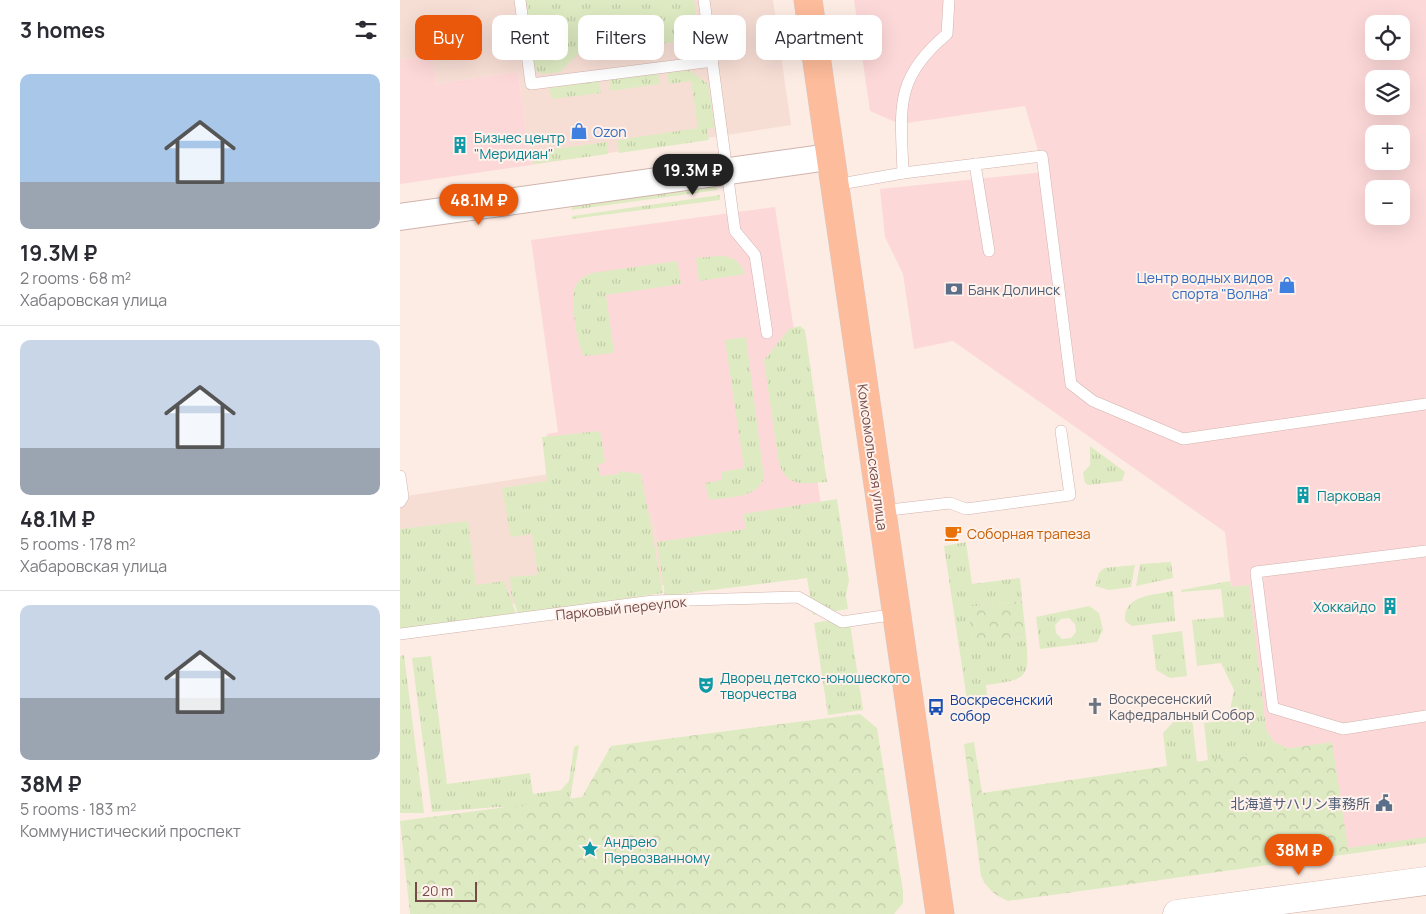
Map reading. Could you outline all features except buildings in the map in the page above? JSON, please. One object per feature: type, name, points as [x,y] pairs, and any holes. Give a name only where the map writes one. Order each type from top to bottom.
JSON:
[{"type":"main road","name":"Комсомольская улица","points":[[808,0],[833,185],[940,914]]},
{"type":"main road","points":[[1177,914],[1426,881]]},
{"type":"street","points":[[400,217],[829,157]]},
{"type":"lane","points":[[520,0],[531,84],[713,61]]},
{"type":"lane","points":[[704,0],[735,231],[756,255],[767,333]]},
{"type":"lane","points":[[903,173],[900,110],[910,77],[925,52],[947,34],[949,0]]},
{"type":"lane","points":[[833,185],[903,173],[1042,156],[1071,384],[1093,400],[1183,439],[1426,404]]},
{"type":"lane","points":[[975,164],[989,251]]},
{"type":"lane","points":[[882,511],[950,503],[966,509],[1070,495],[1061,431]]},
{"type":"lane","points":[[400,476],[403,497],[400,502]]},
{"type":"lane","points":[[1426,551],[1256,572],[1273,708],[1343,729],[1426,716]]},
{"type":"lane","name":"Парковый переулок","points":[[400,634],[653,602],[798,597],[842,622],[897,614]]},
{"type":"shaded area","points":[[400,0],[773,0],[775,15],[756,15],[756,60],[782,60],[791,125],[531,165],[518,72],[436,84],[433,60],[482,60],[482,15],[415,15],[415,58],[400,60]]},
{"type":"shaded area","points":[[854,0],[1426,0],[1426,843],[1129,883],[1115,774],[1250,755],[1225,532],[953,341],[914,349],[903,274],[885,237],[880,189],[1044,172],[1025,106],[900,124],[870,111],[863,60],[882,60],[882,15],[856,15]]},
{"type":"shaded area","points":[[415,58],[415,60],[433,60],[436,84],[518,72],[531,165],[400,184],[400,60]]},
{"type":"shaded area","points":[[775,207],[830,563],[666,585],[652,512],[591,520],[549,474],[547,434],[558,432],[531,240]]},
{"type":"shaded area","points":[[549,474],[591,520],[652,511],[666,585],[400,618],[400,497]]},
{"type":"green space","points":[[525,0],[694,0],[696,15],[674,15],[674,42],[664,43],[664,15],[578,15],[578,54],[560,72],[542,74],[535,70],[534,60],[568,60],[568,15],[527,15]]},
{"type":"green space","points":[[689,70],[708,84],[715,128],[707,129],[709,140],[619,153],[617,140],[698,128],[691,81],[669,84],[667,73]]},
{"type":"green space","points":[[658,74],[660,84],[610,91],[609,80]]},
{"type":"green space","points":[[599,81],[601,93],[551,99],[550,88]]},
{"type":"green space","points":[[607,142],[608,154],[534,164],[532,152]]},
{"type":"green space","points":[[714,186],[718,190],[571,210],[573,206]]},
{"type":"green space","points":[[720,195],[720,200],[572,219],[572,216]]},
{"type":"green space","points":[[719,256],[735,260],[745,274],[699,281],[696,258]]},
{"type":"green space","points":[[677,261],[681,284],[606,295],[614,353],[584,356],[579,343],[573,301],[575,287],[580,280],[592,273]]},
{"type":"green space","points":[[800,326],[805,330],[827,482],[795,482],[785,475],[778,458],[764,360],[789,329]]},
{"type":"green space","points":[[746,337],[764,478],[755,490],[741,496],[709,500],[705,483],[722,480],[721,472],[744,468],[725,340]]},
{"type":"green space","points":[[600,431],[605,462],[598,465],[600,476],[619,474],[619,471],[641,474],[663,593],[518,614],[511,593],[510,577],[538,575],[532,534],[511,537],[502,488],[547,481],[542,437]]},
{"type":"green space","points":[[1090,446],[1125,472],[1122,481],[1089,485],[1085,483],[1083,473],[1090,465]]},
{"type":"green space","points":[[837,499],[849,580],[846,595],[848,609],[813,615],[807,578],[665,596],[657,542],[746,529],[743,514]]},
{"type":"green space","points":[[468,521],[476,585],[504,581],[516,613],[428,625],[400,632],[400,529]]},
{"type":"green space","points":[[966,542],[972,584],[1020,578],[1022,601],[969,607],[972,642],[1026,637],[1027,651],[1026,670],[1023,675],[1018,679],[986,685],[988,704],[968,707],[944,546]]},
{"type":"green space","points":[[1171,562],[1173,578],[1136,586],[1140,564]]},
{"type":"green space","points":[[1135,565],[1131,587],[1109,590],[1095,586],[1099,573],[1104,568]]},
{"type":"green space","points":[[1230,581],[1231,587],[1249,585],[1266,729],[1274,742],[1290,749],[1208,761],[1204,723],[1228,720],[1234,690],[1221,663],[1197,666],[1192,620],[1224,617],[1221,589],[1181,592],[1181,590]]},
{"type":"green space","points":[[1173,591],[1175,621],[1132,626],[1125,621],[1125,612],[1134,601],[1149,595]]},
{"type":"green space","points":[[1022,601],[1026,637],[972,643],[968,607]]},
{"type":"green space","points":[[1089,606],[1099,613],[1103,630],[1097,642],[1040,649],[1036,617]],"holes":[[[1069,618],[1075,624],[1076,632],[1071,638],[1062,639],[1056,633],[1055,625],[1061,619]]]},
{"type":"green space","points":[[849,617],[863,710],[828,715],[814,623]]},
{"type":"green space","points":[[1182,631],[1187,676],[1170,678],[1156,670],[1152,635]]},
{"type":"green space","points":[[404,655],[424,813],[400,813],[400,656]]},
{"type":"green space","points":[[431,656],[447,784],[530,773],[533,794],[561,790],[569,781],[574,747],[579,745],[569,805],[533,811],[498,807],[432,812],[412,658]]},
{"type":"green space","points":[[860,714],[877,728],[903,891],[903,903],[894,914],[410,914],[400,821],[582,797],[611,746]]},
{"type":"green space","points":[[1192,718],[1197,762],[1167,767],[1163,733],[1175,720]]},
{"type":"green space","points":[[974,742],[982,793],[1332,742],[1349,854],[1008,901],[992,891],[981,876],[964,744]]},
{"type":"green space","points":[[1426,837],[1426,843],[1349,854],[1348,848]]},
{"type":"place","name":"Ozon","points":[[579,131]]},
{"type":"place","name":"Бизнес центр \"Меридиан\"","points":[[460,145]]},
{"type":"place","name":"Центр водных видов спорта \"Волна\"","points":[[1287,285]]},
{"type":"place","name":"Банк Долинск","points":[[954,289]]},
{"type":"place","name":"Парковая","points":[[1303,495]]},
{"type":"place","name":"Соборная трапеза","points":[[953,533]]},
{"type":"place","name":"Хоккайдо","points":[[1390,606]]},
{"type":"place","name":"Дворец детско-юношеского творчества","points":[[706,685]]},
{"type":"place","name":"Воскресенский Кафедральный Собор","points":[[1095,706]]},
{"type":"place","name":"Воскресенский собор","points":[[936,707]]},
{"type":"place","name":"北海道サハリン事務所","points":[[1384,803]]},
{"type":"place","name":"Андрею Первозванному","points":[[590,849]]}]
